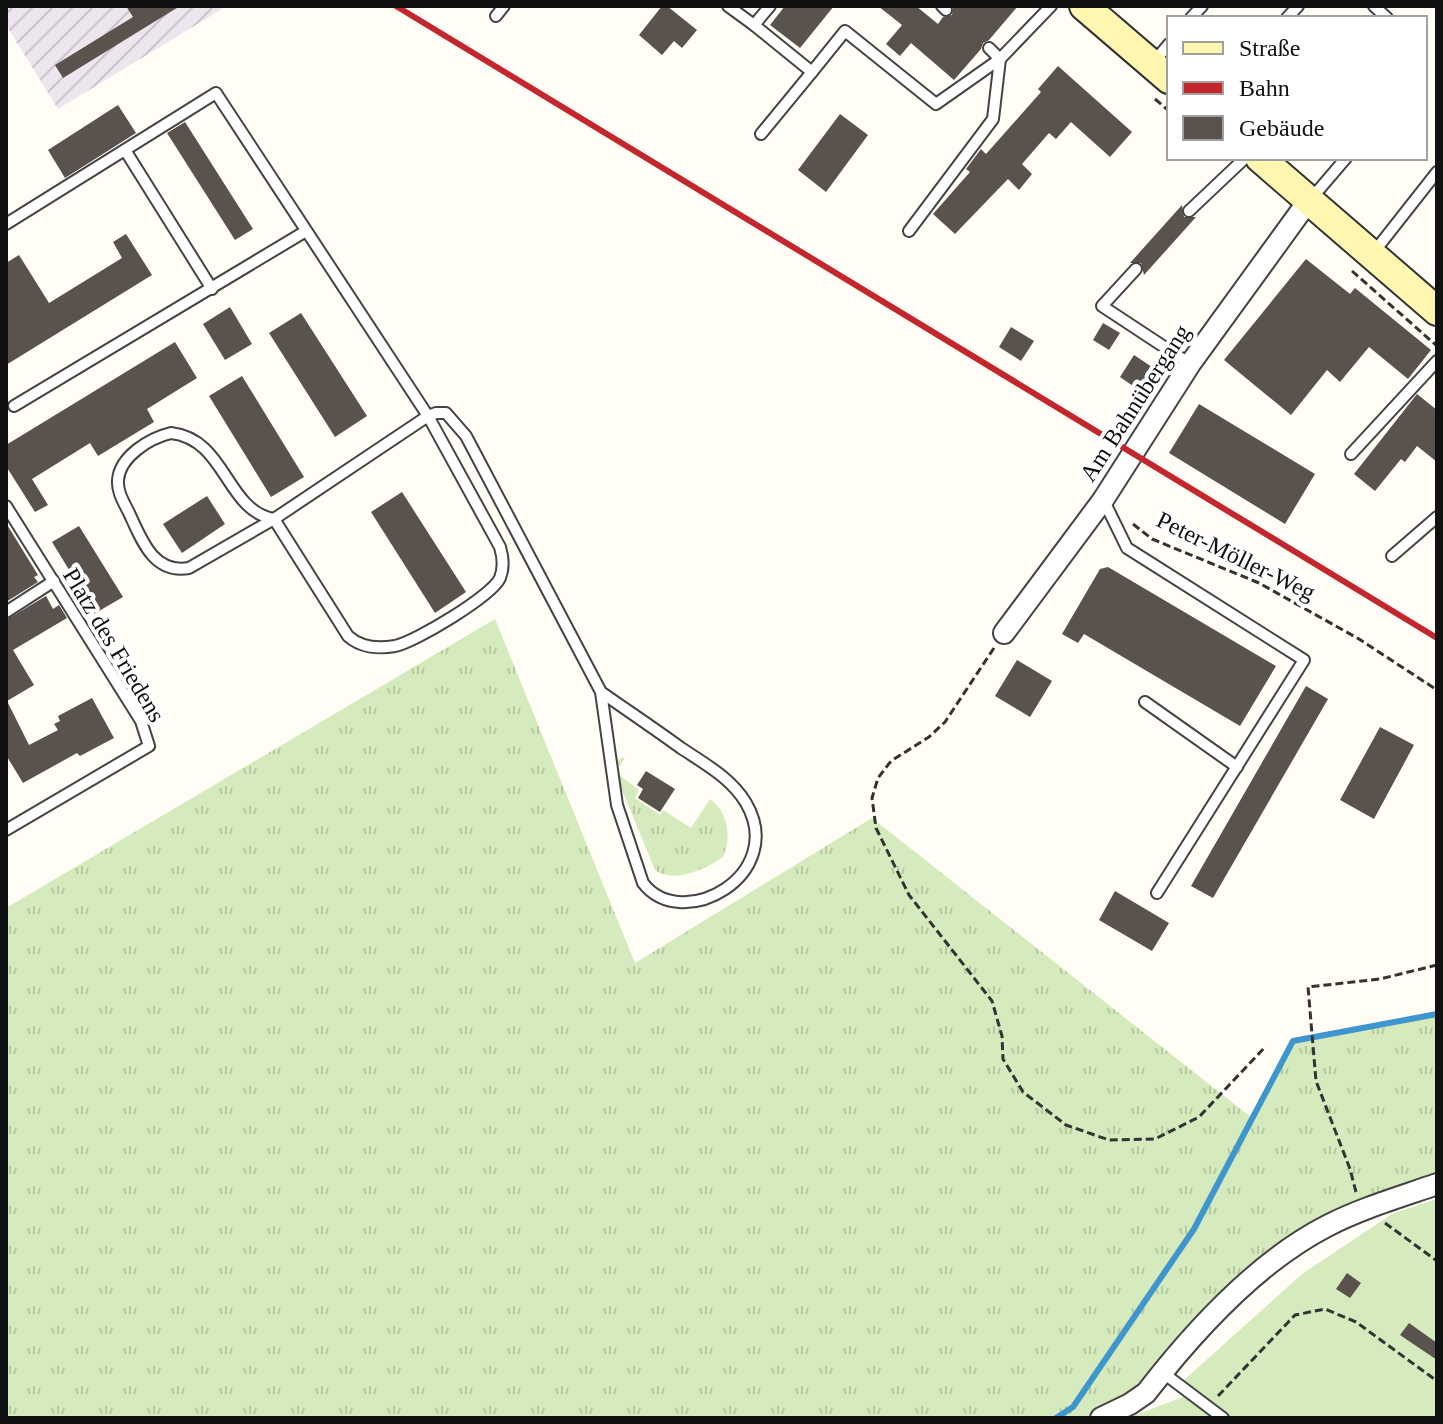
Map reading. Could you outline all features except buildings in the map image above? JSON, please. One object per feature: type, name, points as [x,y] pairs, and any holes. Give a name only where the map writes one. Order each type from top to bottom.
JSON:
[{"type":"main road","points":[[1084,6],[1163,63]]},
{"type":"main road","points":[[1262,160],[1437,311]]},
{"type":"street","name":"Am Bahnübergang","points":[[1004,633],[1103,500],[1190,364],[1309,200]]},
{"type":"street","points":[[1101,1418],[1146,1393],[1226,1302],[1288,1251],[1326,1227],[1366,1209],[1437,1184]]},
{"type":"lane","points":[[496,16],[504,6]]},
{"type":"lane","points":[[728,6],[812,72]]},
{"type":"lane","points":[[754,25],[770,6]]},
{"type":"lane","points":[[761,134],[845,31],[936,104],[1000,59],[1051,6]]},
{"type":"lane","points":[[989,48],[1000,59]]},
{"type":"lane","points":[[909,231],[993,119],[1000,59]]},
{"type":"lane","points":[[6,224],[216,93],[428,416],[500,547],[503,568],[500,579],[486,595],[402,644],[386,647],[358,644],[348,636],[274,519]]},
{"type":"lane","points":[[125,150],[212,289]]},
{"type":"lane","points":[[1189,211],[1243,160]]},
{"type":"lane","points":[[1309,200],[1344,160]]},
{"type":"lane","points":[[1372,255],[1437,172]]},
{"type":"lane","points":[[14,406],[306,231]]},
{"type":"lane","points":[[1136,269],[1102,306],[1190,364]]},
{"type":"lane","points":[[1351,454],[1437,361]]},
{"type":"lane","points":[[274,519],[265,518],[250,507],[204,448],[181,434],[163,435],[146,443],[120,473],[119,494],[146,547],[165,566],[179,570],[189,568],[274,519],[428,416],[439,412],[448,415],[466,436],[601,692],[617,805],[643,883],[664,899],[681,901],[707,897],[733,884],[749,865],[755,841],[751,815],[741,797],[724,778],[601,692]]},
{"type":"lane","points":[[1103,500],[1127,548],[1304,660],[1157,893]]},
{"type":"lane","name":"Platz des Friedens","points":[[6,506],[141,721],[149,746],[6,830]]},
{"type":"lane","points":[[1392,556],[1437,517]]},
{"type":"lane","points":[[6,612],[54,581]]},
{"type":"lane","points":[[1145,702],[1237,767]]},
{"type":"lane","points":[[1162,1372],[1223,1418]]},
{"type":"path","name":"Peter-Möller-Weg","points":[[1103,500],[1152,539],[1259,583],[1359,639],[1437,690]]},
{"type":"path","points":[[1004,633],[945,722],[929,737],[891,761],[878,778],[872,798],[876,828],[909,895],[992,1001],[1002,1036],[1003,1059],[1023,1092],[1066,1125],[1094,1135],[1109,1140],[1155,1139],[1199,1117],[1266,1046]]},
{"type":"path","points":[[1437,965],[1380,979],[1308,987],[1316,1081],[1350,1169],[1357,1196],[1366,1209],[1437,1261]]},
{"type":"path","points":[[1207,1407],[1295,1315],[1325,1309],[1356,1322],[1437,1381]]},
{"type":"shaded area","points":[[6,6],[227,6],[58,109],[6,25]]},
{"type":"green space","points":[[495,619],[635,963],[872,818],[1252,1118],[1293,1041],[1437,1014],[1437,1184],[1288,1251],[1162,1371],[1101,1418],[6,1418],[6,908]]},
{"type":"green space","points":[[623,757],[617,770],[619,775],[639,790],[635,798],[660,815],[663,810],[691,828],[710,799],[716,804],[727,825],[723,857],[699,870],[680,875],[671,876],[655,870],[615,773],[617,761]]},
{"type":"green space","points":[[1437,1199],[1437,1418],[1128,1418],[1183,1397],[1190,1390],[1183,1381],[1302,1274],[1392,1214]]},
{"type":"waterway","points":[[1056,1418],[1073,1407],[1194,1229],[1293,1041],[1437,1014]]},
{"type":"railway","points":[[396,6],[1437,638]]}]
